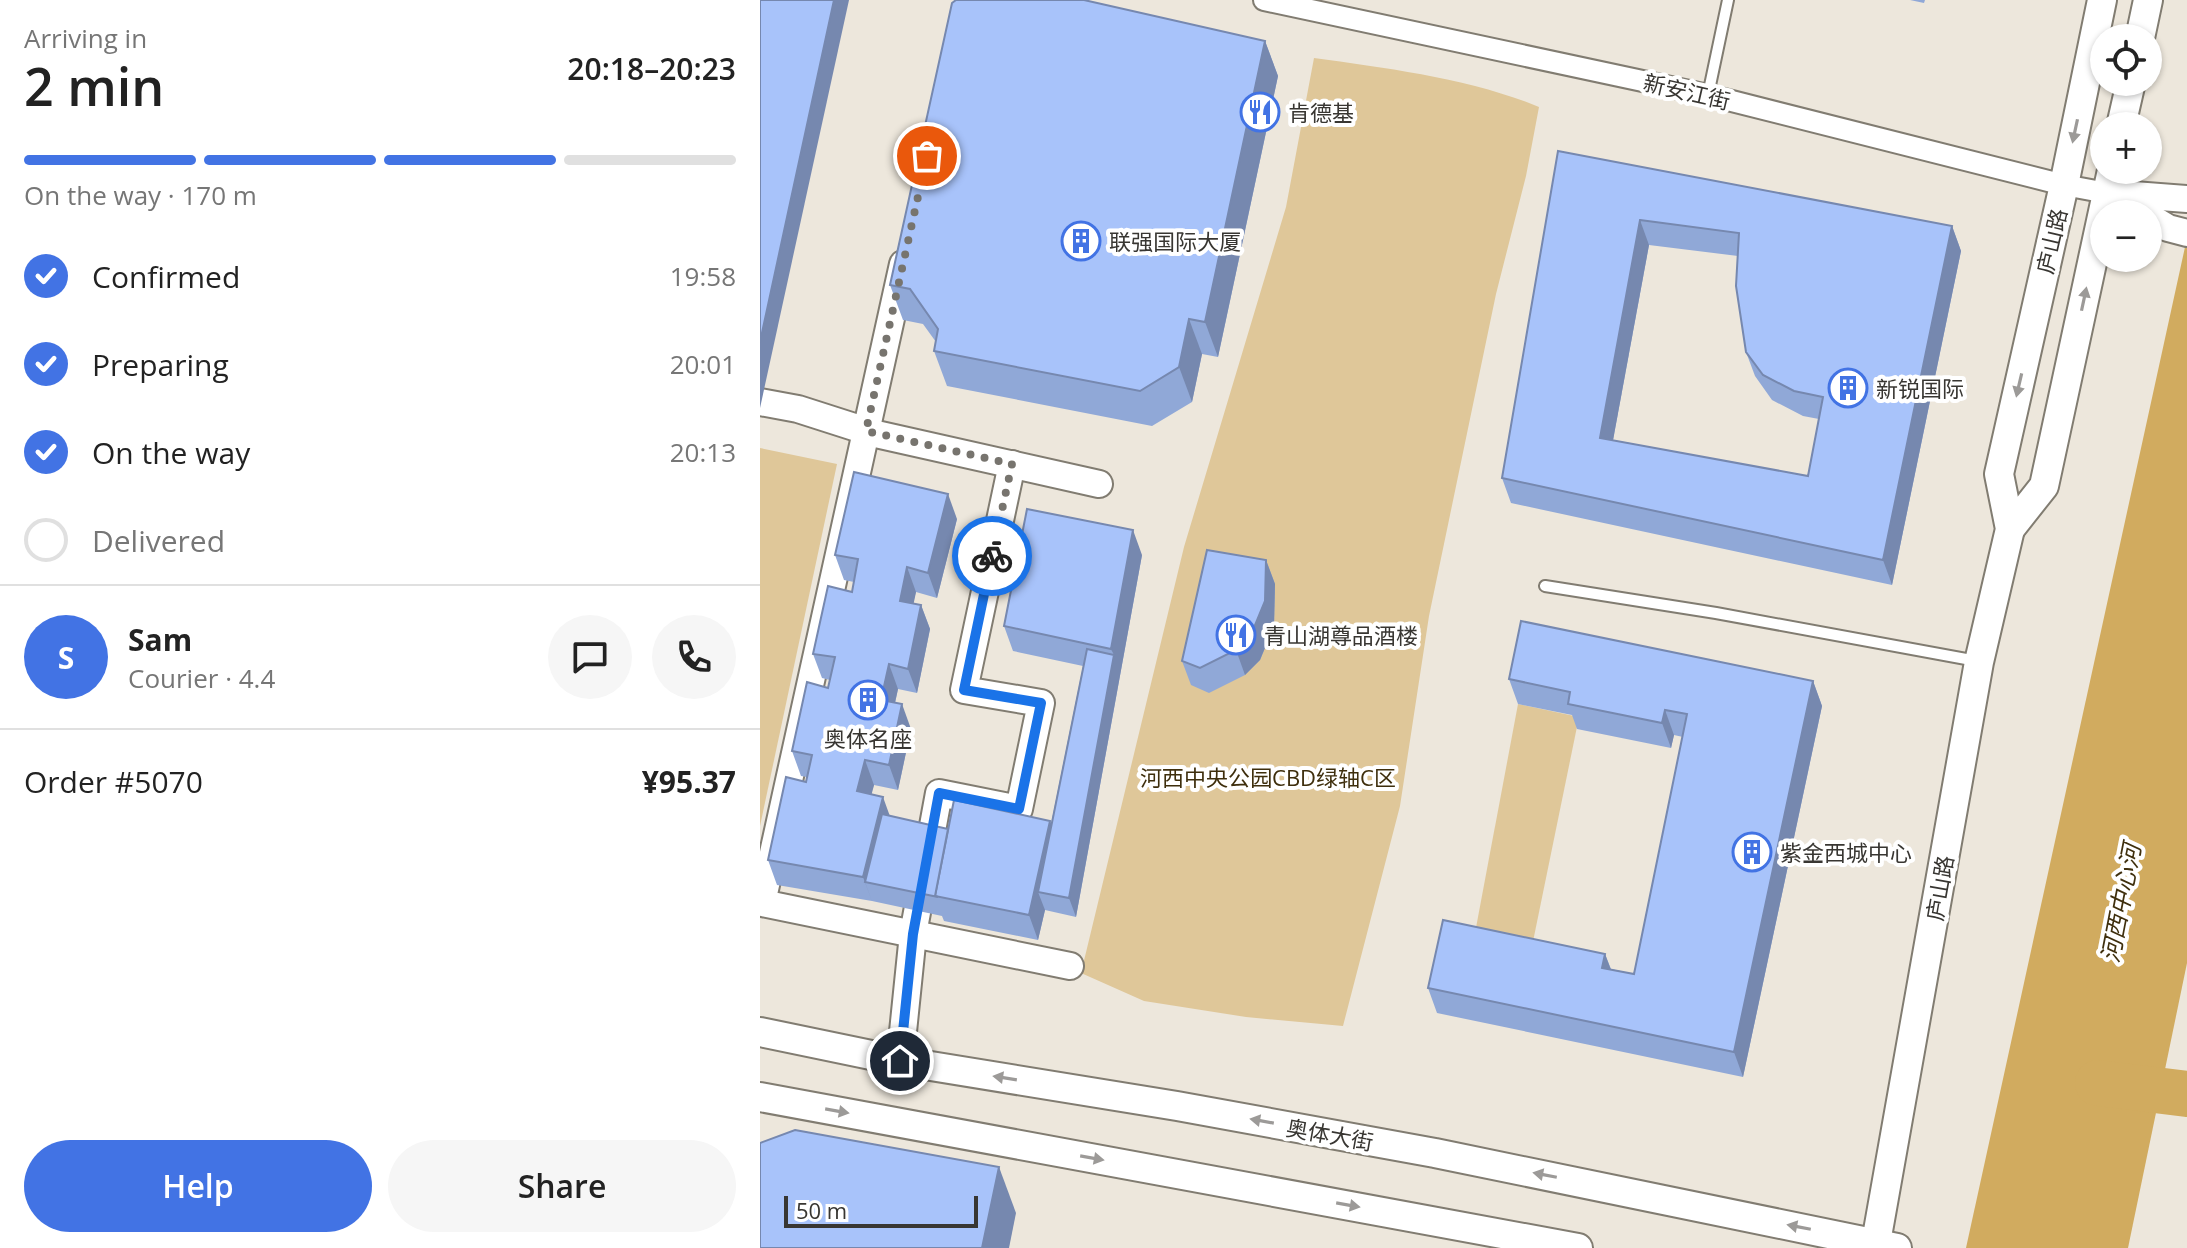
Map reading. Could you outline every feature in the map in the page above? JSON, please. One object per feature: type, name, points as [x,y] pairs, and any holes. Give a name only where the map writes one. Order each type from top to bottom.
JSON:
[{"type":"main road","name":"庐山路","points":[[1883,1246],[1979,662],[2010,529],[1999,474],[2102,0]]},
{"type":"main road","points":[[2143,24],[2148,0]]},
{"type":"main road","name":"庐山路","points":[[2010,529],[2044,486],[2109,184]]},
{"type":"main road","name":"奥体大街","points":[[761,1032],[900,1061],[1177,1106],[1405,1148],[1883,1246]]},
{"type":"main road","points":[[760,1097],[1578,1248]]},
{"type":"street","name":"新安江街","points":[[1264,0],[1708,95],[2064,185],[2090,183]]},
{"type":"street","name":"新安江街","points":[[2112,184],[2132,200]]},
{"type":"street","name":"新安江街","points":[[2118,184],[2183,198]]},
{"type":"street","points":[[911,232],[762,903],[1070,966]]},
{"type":"street","points":[[760,402],[798,409],[866,431],[1099,484]]},
{"type":"street","points":[[900,1061],[913,934],[939,793],[1019,809],[1041,703],[964,690],[1012,464]]},
{"type":"lane","points":[[1708,95],[1728,0]]},
{"type":"lane","points":[[1545,586],[1742,617],[1979,662]]},
{"type":"green space","name":"河西中央公园CBD绿轴C区","points":[[1314,58],[1458,82],[1539,107],[1526,176],[1496,294],[1429,616],[1400,806],[1343,1026],[1246,1017],[1144,1001],[1081,973],[1184,547],[1286,207]]},
{"type":"green space","points":[[760,448],[837,464],[760,826]]},
{"type":"green space","points":[[1518,704],[1579,717],[1529,961],[1472,949]]},
{"type":"water","name":"河西中心河","points":[[2187,238],[2187,963],[2128,1248],[1966,1248]]},
{"type":"building","points":[[760,0],[834,0],[760,342]]},
{"type":"building","name":"联强国际大厦","points":[[956,0],[1084,0],[1265,41],[1205,322],[1189,319],[1179,367],[1140,391],[934,351],[938,329],[910,289],[890,285],[952,3]]},
{"type":"building","name":"新锐国际","points":[[1558,151],[1952,226],[1883,560],[1502,478]],"holes":[[[1640,220],[1739,233],[1736,286],[1746,352],[1763,375],[1794,391],[1823,397],[1808,476],[1600,438]]]},
{"type":"building","name":"奥体名座","points":[[854,472],[948,494],[928,573],[907,567],[900,601],[921,605],[908,669],[889,664],[881,700],[902,704],[889,765],[865,760],[857,791],[883,797],[863,877],[768,860],[786,777],[806,782],[812,755],[792,751],[807,682],[828,688],[835,657],[813,654],[828,586],[852,592],[858,559],[835,555]]},
{"type":"building","points":[[1027,509],[1133,530],[1111,649],[1004,626]]},
{"type":"building","points":[[1207,550],[1266,560],[1265,601],[1251,635],[1236,650],[1200,668],[1182,661]]},
{"type":"building","points":[[1521,621],[1813,681],[1734,1052],[1428,988],[1443,920],[1605,954],[1602,968],[1634,974],[1687,714],[1665,710],[1662,723],[1568,704],[1570,692],[1509,679]]},
{"type":"building","points":[[1087,649],[1114,655],[1069,898],[1038,892]]},
{"type":"building","points":[[954,800],[1050,821],[1029,915],[935,896]]},
{"type":"building","points":[[882,814],[948,829],[935,896],[938,897],[865,882]]},
{"type":"building","points":[[795,1130],[999,1167],[982,1248],[760,1248],[760,1143]]},
{"type":"waterway","points":[[2098,1083],[2187,1094]]},
{"type":"way so far","points":[[927,156],[866,431],[1012,464],[992,556]]},
{"type":"place","name":"肯德基","points":[[1260,112]]},
{"type":"place","name":"联强国际大厦","points":[[1081,241]]},
{"type":"place","name":"新锐国际","points":[[1848,388]]},
{"type":"place","name":"青山湖尊品酒楼","points":[[1236,635]]},
{"type":"place","name":"奥体名座","points":[[868,700]]},
{"type":"place","name":"紫金西城中心","points":[[1752,852]]},
{"type":"route","points":[[900,1061],[913,934],[939,793],[1019,809],[1041,703],[964,690],[992,556]]}]
